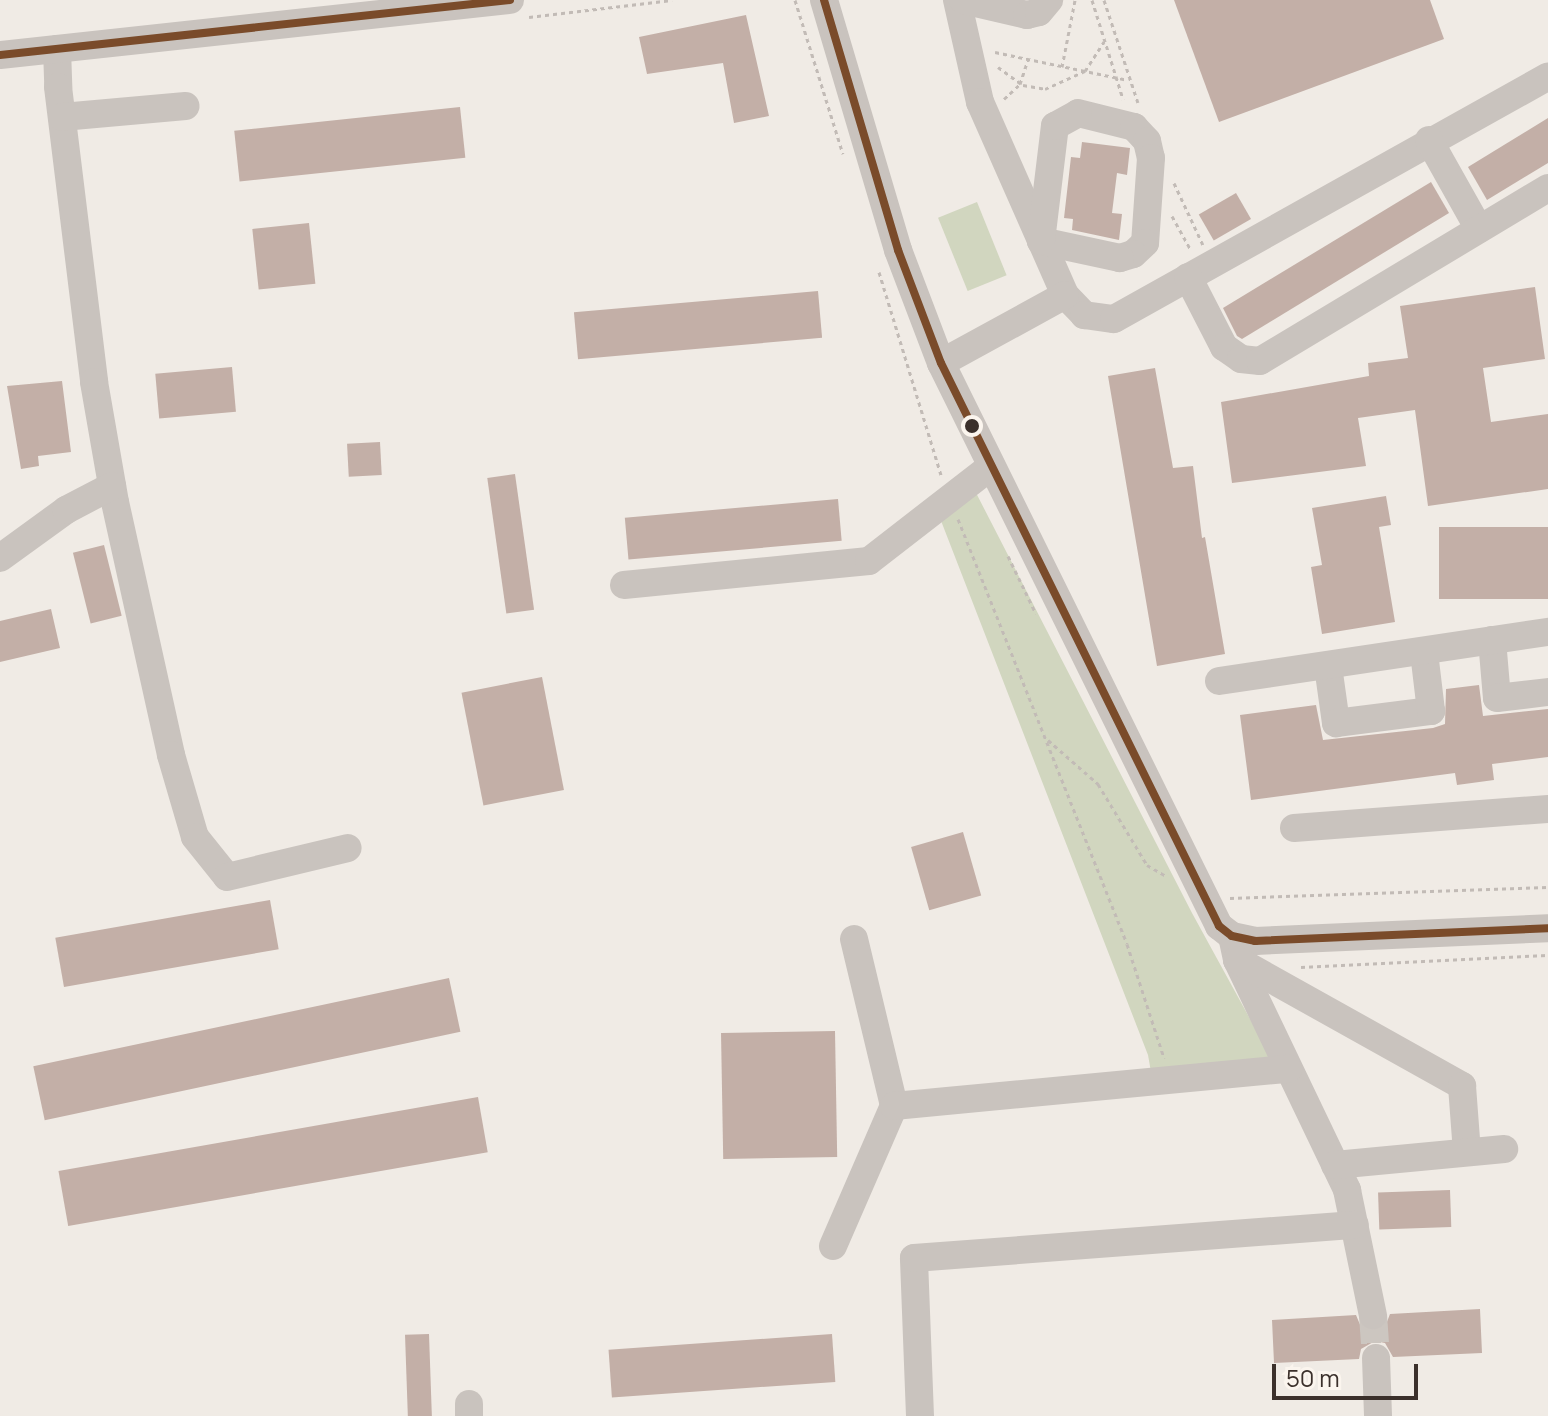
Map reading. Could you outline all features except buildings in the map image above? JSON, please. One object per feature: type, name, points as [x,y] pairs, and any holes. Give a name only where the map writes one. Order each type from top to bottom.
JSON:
[{"type":"street","points":[[0,55],[510,0]]},
{"type":"street","points":[[824,0],[898,250],[941,363],[1219,926],[1234,948],[1347,1190],[1373,1315]]},
{"type":"street","points":[[1049,0],[1039,12],[1027,15],[960,0],[984,112],[1065,295],[1084,315],[1114,319],[1548,76]]},
{"type":"street","points":[[57,49],[62,117],[94,382],[112,486],[171,755],[195,837],[227,877],[348,848]]},
{"type":"street","points":[[62,117],[186,106]]},
{"type":"street","points":[[1078,113],[1134,127],[1147,141],[1151,158],[1145,243],[1133,254],[1120,258],[1041,241],[1055,126],[1078,113]]},
{"type":"street","points":[[1429,140],[1479,229]]},
{"type":"street","points":[[1188,277],[1224,347],[1241,359],[1260,361],[1548,188]]},
{"type":"street","points":[[941,363],[1065,295]]},
{"type":"street","points":[[624,585],[858,565],[881,553],[990,467]]},
{"type":"street","points":[[0,558],[66,510],[112,486]]},
{"type":"street","points":[[1219,681],[1548,632]]},
{"type":"street","points":[[1492,640],[1497,698],[1548,692]]},
{"type":"street","points":[[1328,666],[1336,723],[1431,711],[1424,652]]},
{"type":"street","points":[[1294,828],[1548,809]]},
{"type":"street","points":[[1234,948],[1255,941],[1548,928]]},
{"type":"street","points":[[833,1246],[894,1106],[854,939]]},
{"type":"street","points":[[1234,948],[1275,981],[1462,1086],[1467,1152]]},
{"type":"street","points":[[894,1106],[1288,1069]]},
{"type":"street","points":[[1335,1165],[1504,1149]]},
{"type":"street","points":[[920,1416],[914,1258],[1355,1225]]},
{"type":"street","points":[[1376,1358],[1378,1416]]},
{"type":"path","points":[[795,0],[843,155]]},
{"type":"path","points":[[1062,67],[1075,0]]},
{"type":"path","points":[[1104,42],[1085,71],[1045,89],[1020,84],[1006,76],[988,51],[1062,67],[1085,71],[1129,80]]},
{"type":"path","points":[[984,112],[997,106],[1020,84],[1028,60]]},
{"type":"path","points":[[875,259],[949,497],[1127,944],[1171,1080]]},
{"type":"path","points":[[1046,738],[1098,784],[1147,865],[1170,878]]},
{"type":"path","points":[[1223,899],[1548,887]]},
{"type":"path","points":[[1275,981],[1290,968],[1548,955]]},
{"type":"green space","points":[[977,202],[1007,275],[968,291],[938,218]]},
{"type":"green space","points":[[973,487],[1192,913],[1272,1059],[1151,1072],[1148,1055],[938,513]]},
{"type":"tunnel","points":[[1373,1315],[1376,1358]]},
{"type":"transit line","points":[[0,55],[510,0]]},
{"type":"transit line","points":[[824,0],[898,250],[941,363],[1219,926],[1232,936],[1255,941],[1548,928]]}]
